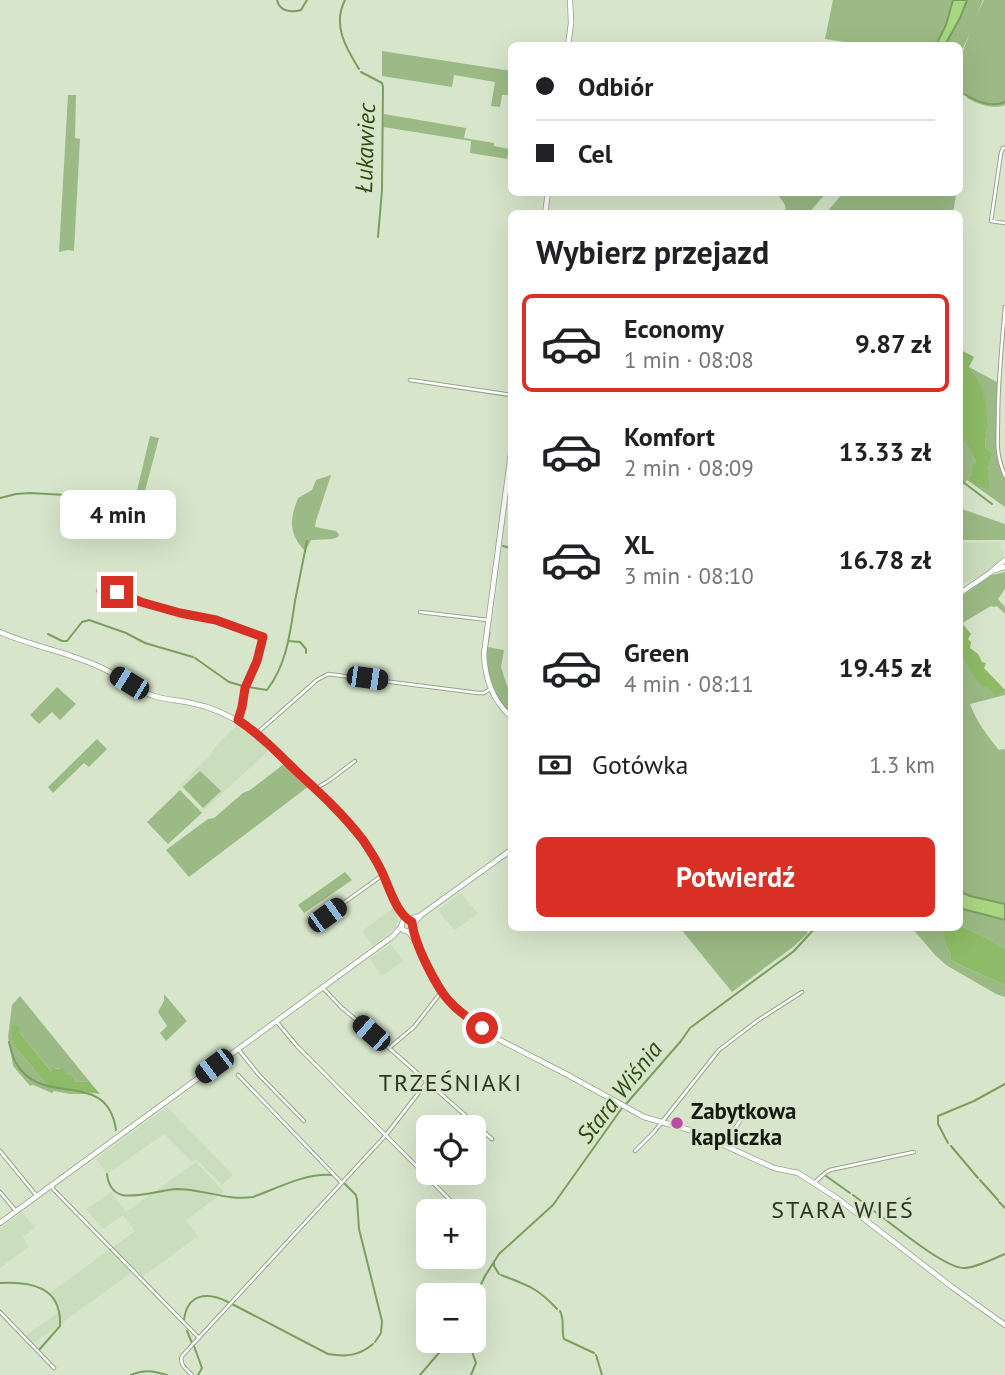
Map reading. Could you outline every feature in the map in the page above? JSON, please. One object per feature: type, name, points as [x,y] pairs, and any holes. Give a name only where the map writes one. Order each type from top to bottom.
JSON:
[{"type":"street","points":[[569,42],[570,0]]},
{"type":"street","points":[[1005,148],[1001,153],[991,221],[1005,223]]},
{"type":"street","points":[[1005,307],[998,376],[997,445],[1005,476]]},
{"type":"street","points":[[410,380],[508,395]]},
{"type":"street","points":[[508,475],[484,660],[490,689],[508,714]]},
{"type":"street","points":[[963,591],[1005,559]]},
{"type":"street","points":[[991,572],[1005,567]]},
{"type":"street","points":[[98,591],[117,592],[141,602],[216,620],[264,636],[245,688],[238,720]]},
{"type":"street","points":[[419,612],[488,620]]},
{"type":"street","points":[[0,632],[102,668],[155,696],[200,705],[238,720],[338,811],[362,840],[384,874],[407,926],[442,991],[461,1012],[496,1038],[644,1118],[685,1128],[774,1168],[798,1173],[815,1182],[1005,1325]]},
{"type":"street","points":[[256,734],[328,674],[478,693],[490,689]]},
{"type":"street","points":[[315,789],[355,761]]},
{"type":"street","points":[[0,1223],[508,852]]},
{"type":"street","points":[[327,915],[384,874]]},
{"type":"street","points":[[322,987],[341,1007],[492,1139]]},
{"type":"street","points":[[389,1048],[414,1027],[442,991]]},
{"type":"street","points":[[635,1151],[654,1132],[719,1050],[802,992]]},
{"type":"street","points":[[276,1021],[449,1199]]},
{"type":"street","points":[[238,1049],[259,1076],[304,1121]]},
{"type":"street","points":[[238,1075],[341,1182]]},
{"type":"street","points":[[192,1375],[182,1365],[182,1356],[386,1135],[427,1082]]},
{"type":"street","points":[[723,1145],[743,1115],[752,1109],[793,1109]]},
{"type":"street","points":[[0,1151],[37,1196]]},
{"type":"street","points":[[815,1182],[831,1170],[914,1152]]},
{"type":"street","points":[[52,1185],[199,1338]]},
{"type":"street","points":[[0,1192],[16,1211]]},
{"type":"street","points":[[0,1312],[54,1368]]},
{"type":"shaded area","points":[[833,0],[953,0],[938,42],[845,42],[825,39]]},
{"type":"shaded area","points":[[953,0],[967,0],[947,42],[938,42]]},
{"type":"shaded area","points":[[967,0],[983,0],[978,12],[984,0],[1005,0],[1005,105],[985,106],[970,100],[966,97],[971,97],[963,93],[963,51],[970,33],[963,48],[963,42],[947,42]]},
{"type":"shaded area","points":[[382,51],[508,71],[508,95],[502,95],[500,107],[491,106],[495,82],[454,75],[452,87],[382,76]]},
{"type":"shaded area","points":[[68,95],[76,95],[75,138],[80,139],[74,251],[59,252]]},
{"type":"shaded area","points":[[384,114],[466,128],[464,138],[494,143],[494,146],[508,149],[507,159],[470,153],[471,141],[383,127]]},
{"type":"shaded area","points":[[779,196],[823,196],[811,210],[786,210]]},
{"type":"shaded area","points":[[840,196],[956,196],[954,210],[828,210]]},
{"type":"shaded area","points":[[963,351],[974,357],[969,367],[982,388],[986,403],[985,446],[993,452],[988,469],[989,489],[978,487],[968,478],[976,462],[966,441],[963,442]]},
{"type":"shaded area","points":[[969,367],[997,382],[996,453],[1005,479],[1005,507],[967,480],[963,485],[963,442],[966,440],[976,462],[968,478],[988,469],[993,452],[985,446],[987,419],[978,380]]},
{"type":"shaded area","points":[[150,436],[159,438],[142,502],[135,499]]},
{"type":"shaded area","points":[[331,475],[315,527],[336,531],[338,537],[311,540],[304,550],[295,537],[292,525],[298,498],[312,490],[316,480]]},
{"type":"shaded area","points":[[963,509],[1005,524],[1005,540],[963,540]]},
{"type":"shaded area","points":[[1001,542],[1003,558],[984,573],[963,584],[963,543]]},
{"type":"shaded area","points":[[1005,572],[1005,589],[998,599],[1005,607],[1005,614],[997,606],[991,606],[964,622],[963,595],[992,575]]},
{"type":"shaded area","points":[[963,624],[971,634],[968,639],[971,642],[970,648],[986,663],[984,668],[1005,690],[1004,693],[995,695],[987,687],[983,687],[963,658]]},
{"type":"shaded area","points":[[488,632],[491,632],[488,647],[504,650],[501,667],[508,687],[508,711],[492,687],[487,655]]},
{"type":"shaded area","points":[[963,658],[968,668],[987,687],[1004,693],[1005,690],[1005,695],[970,704],[990,739],[999,750],[1005,749],[1005,904],[963,893]]},
{"type":"shaded area","points":[[57,687],[76,704],[60,720],[52,712],[39,724],[30,715]]},
{"type":"shaded area","points":[[236,726],[247,731],[269,750],[204,810],[180,785]]},
{"type":"shaded area","points":[[97,739],[107,749],[89,767],[84,763],[53,793],[48,787]]},
{"type":"shaded area","points":[[284,764],[309,786],[189,877],[166,850],[208,819],[214,818]]},
{"type":"shaded area","points":[[200,771],[221,791],[203,808],[183,787]]},
{"type":"shaded area","points":[[180,790],[202,813],[168,844],[147,822]]},
{"type":"shaded area","points":[[345,872],[352,880],[304,913],[298,905]]},
{"type":"shaded area","points":[[461,893],[478,914],[455,930],[438,910]]},
{"type":"shaded area","points":[[963,893],[1005,904],[1005,920],[963,909]]},
{"type":"shaded area","points":[[393,908],[398,920],[396,927],[373,946],[362,931]]},
{"type":"shaded area","points":[[963,909],[1005,920],[1005,949],[963,927]]},
{"type":"shaded area","points":[[963,927],[1005,949],[1005,985],[950,959],[945,931],[963,931]]},
{"type":"shaded area","points":[[682,931],[808,933],[793,947],[732,992]]},
{"type":"shaded area","points":[[915,931],[945,931],[950,959],[1005,985],[1005,997],[946,965]]},
{"type":"shaded area","points":[[391,944],[403,961],[382,976],[370,959]]},
{"type":"shaded area","points":[[164,994],[187,1021],[166,1041],[160,1033],[167,1026],[158,1012],[164,1001]]},
{"type":"shaded area","points":[[20,996],[89,1081],[76,1082],[71,1074],[67,1075],[60,1068],[52,1072],[19,1032],[13,1044],[48,1086],[94,1094],[52,1093],[30,1086],[13,1066],[8,1037],[12,1005]]},
{"type":"shaded area","points":[[11,1026],[19,1027],[19,1032],[51,1071],[63,1068],[76,1082],[89,1081],[100,1094],[48,1086],[13,1044]]},
{"type":"shaded area","points":[[167,1107],[233,1175],[222,1185],[196,1159],[192,1162],[164,1134],[107,1174],[96,1159]]},
{"type":"shaded area","points":[[196,1162],[224,1192],[186,1220],[198,1236],[141,1278],[112,1248],[135,1231],[123,1215],[103,1229],[86,1209],[111,1192],[126,1212]]},
{"type":"shaded area","points":[[22,1212],[35,1228],[22,1235],[28,1247],[0,1268],[0,1229]]},
{"type":"shaded area","points":[[110,1249],[132,1272],[33,1344],[25,1336],[62,1310],[50,1293]]},
{"type":"waterway","name":"Łukawiec","points":[[277,0],[283,9],[293,11],[301,10],[307,0]]},
{"type":"waterway","name":"Łukawiec","points":[[345,0],[341,9],[340,27],[345,45],[359,69]]},
{"type":"waterway","name":"Łukawiec","points":[[361,72],[382,83],[383,87],[382,190],[378,237]]},
{"type":"waterway","points":[[964,94],[989,104],[1005,102]]},
{"type":"waterway","points":[[963,482],[992,504]]},
{"type":"waterway","points":[[0,498],[30,493],[119,498]]},
{"type":"waterway","points":[[248,687],[267,690],[279,670],[289,636],[307,541]]},
{"type":"waterway","points":[[503,546],[508,547]]},
{"type":"waterway","points":[[48,634],[67,641],[82,622],[89,620],[145,643],[193,657]]},
{"type":"waterway","points":[[289,641],[300,642],[306,653]]},
{"type":"waterway","points":[[195,658],[229,682],[243,686]]},
{"type":"waterway","name":"Stara Wiśnia","points":[[626,1104],[690,1028],[794,951],[812,931]]},
{"type":"waterway","points":[[9,1042],[16,1063],[27,1077],[41,1084],[87,1093],[100,1099],[110,1111],[116,1130]]},
{"type":"waterway","points":[[948,1143],[938,1124],[938,1116],[1005,1084]]},
{"type":"waterway","name":"Stara Wiśnia","points":[[482,1283],[499,1254],[553,1205],[622,1108]]},
{"type":"waterway","points":[[951,1146],[978,1178]]},
{"type":"waterway","points":[[107,1174],[111,1187],[122,1195],[177,1189],[244,1198],[302,1179],[332,1175]]},
{"type":"waterway","points":[[826,1176],[850,1193]]},
{"type":"waterway","points":[[980,1180],[998,1200]]},
{"type":"waterway","points":[[344,1183],[356,1195],[359,1229],[382,1321],[381,1333],[375,1342]]},
{"type":"waterway","points":[[853,1195],[872,1209]]},
{"type":"waterway","points":[[999,1202],[1005,1208]]},
{"type":"waterway","points":[[874,1211],[931,1253],[954,1266],[972,1267],[1005,1254]]},
{"type":"waterway","points":[[494,1263],[499,1274]]},
{"type":"waterway","points":[[501,1275],[532,1288],[557,1309]]},
{"type":"waterway","points":[[0,1283],[33,1285],[50,1295],[56,1303],[60,1326],[39,1350]]},
{"type":"waterway","points":[[184,1320],[189,1305],[199,1297],[213,1297],[228,1302]]},
{"type":"waterway","points":[[232,1304],[328,1354],[352,1355],[373,1344]]},
{"type":"waterway","points":[[560,1311],[564,1339],[594,1353]]},
{"type":"waterway","points":[[187,1331],[192,1343]]},
{"type":"waterway","points":[[194,1346],[202,1368],[198,1375]]},
{"type":"waterway","points":[[420,1375],[439,1353]]},
{"type":"waterway","name":"Stara Wiśnia","points":[[471,1375],[476,1363],[473,1353]]},
{"type":"waterway","points":[[596,1355],[602,1375]]},
{"type":"waterway","points":[[131,1375],[149,1371],[167,1375]]},
{"type":"place","name":"Zabytkowa kapliczka","points":[[677,1123]]},
{"type":"district","name":"TRZEŚNIAKI","points":[[451,1082]]},
{"type":"district","name":"STARA WIEŚ","points":[[843,1209]]},
{"type":"route","points":[[117,592],[141,602],[216,620],[263,637],[257,661],[245,688],[238,720],[311,784],[362,840],[377,861],[399,909],[406,920],[412,922],[416,942],[442,991],[451,1003],[482,1028]]}]
